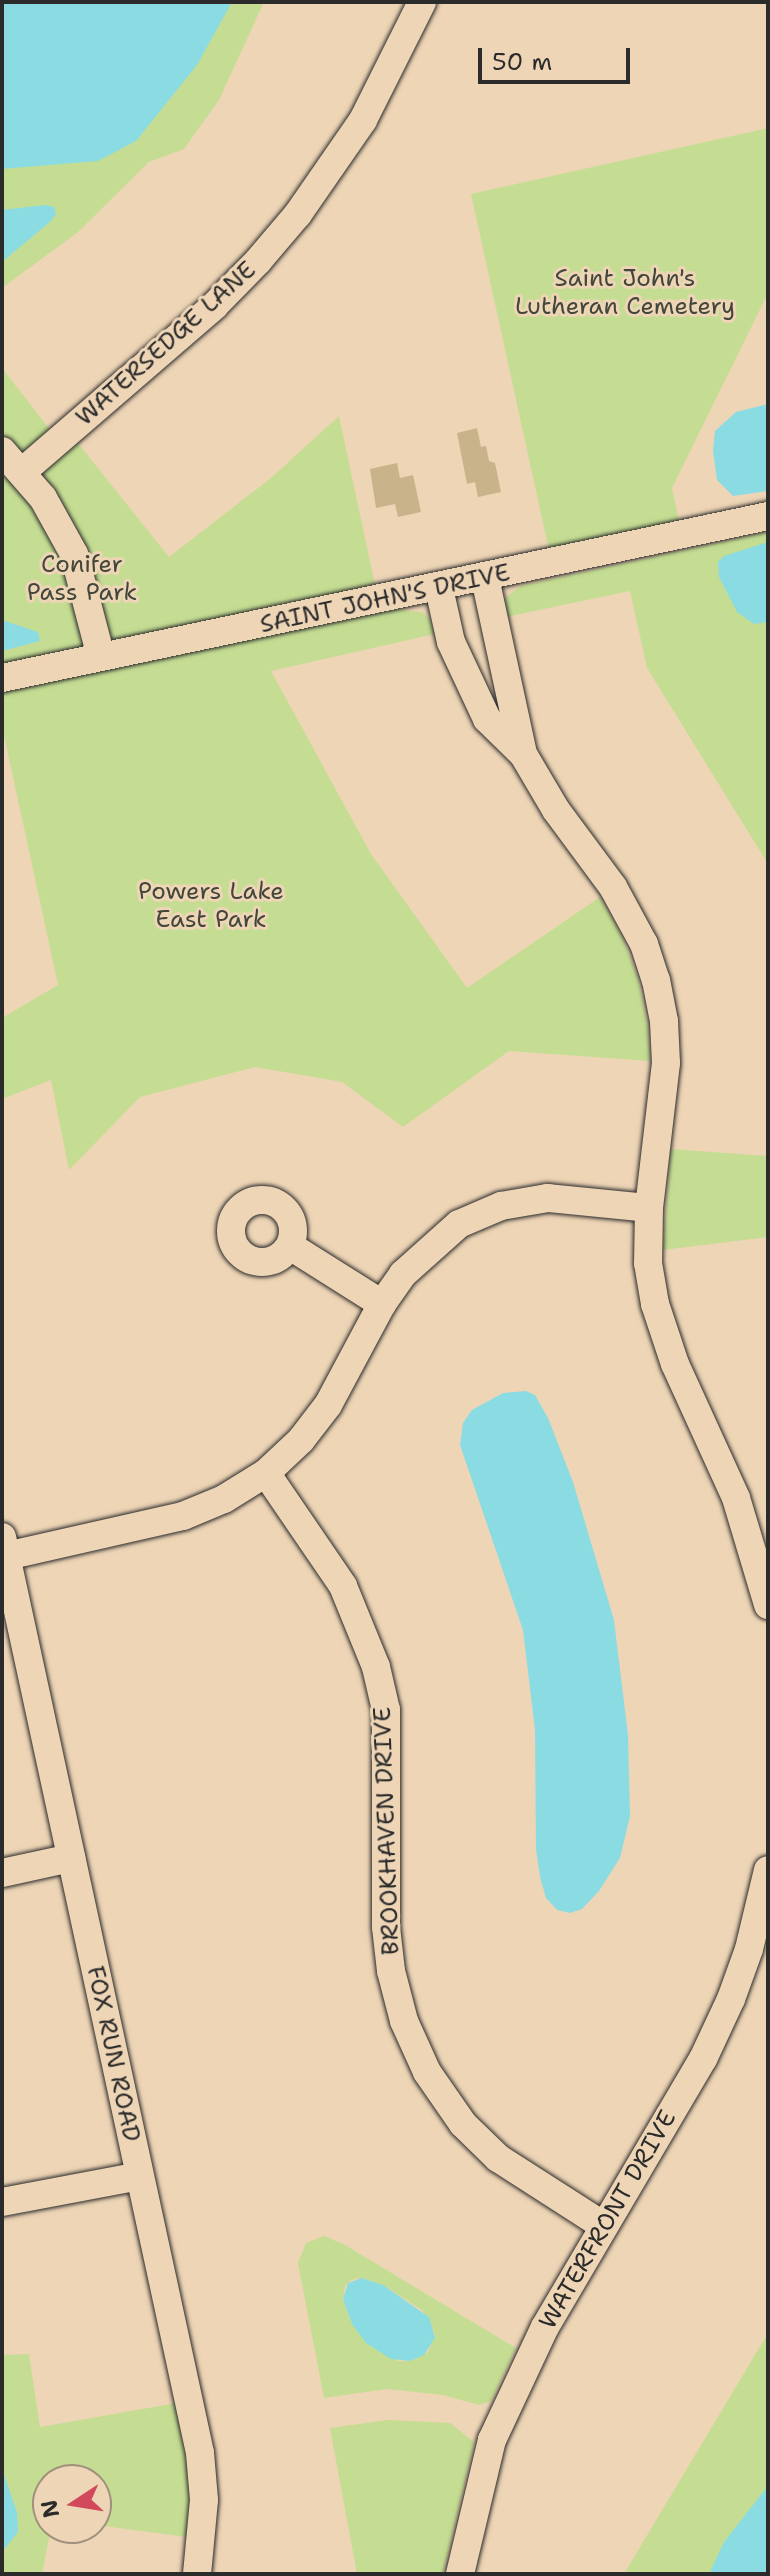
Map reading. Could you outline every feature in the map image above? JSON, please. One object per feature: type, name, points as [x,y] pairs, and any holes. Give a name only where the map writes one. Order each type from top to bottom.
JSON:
[{"type":"street","name":"WATERSEDGE LANE","points":[[22,472],[214,306],[258,261],[298,214],[363,120],[422,2]]},
{"type":"street","points":[[2,451],[43,498],[74,554],[101,657]]},
{"type":"street","name":"SAINT JOHN'S DRIVE","points":[[2,678],[768,516]]},
{"type":"street","points":[[485,578],[523,754]]},
{"type":"street","points":[[439,588],[451,642],[464,677],[487,719],[523,754],[556,810],[630,914],[656,980],[664,1021],[666,1063],[649,1208],[648,1263],[662,1331],[762,1553],[768,1605]]},
{"type":"street","points":[[3,1550],[183,1516],[224,1499],[266,1473],[301,1440],[328,1405],[382,1304],[403,1274],[427,1249],[459,1224],[501,1206],[548,1198],[649,1208]]},
{"type":"street","points":[[290,1246],[382,1304]]},
{"type":"street","name":"BROOKHAVEN DRIVE","points":[[266,1473],[343,1586],[376,1667],[386,1710],[386,1927],[391,1971],[410,2034],[427,2072],[463,2124],[498,2158],[604,2226]]},
{"type":"street","name":"FOX RUN ROAD","points":[[3,1550],[200,2453],[204,2500],[197,2574]]},
{"type":"street","points":[[2,1873],[71,1858]]},
{"type":"street","name":"WATERFRONT DRIVE","points":[[460,2574],[492,2440],[545,2327],[703,2059],[731,1999],[749,1949],[768,1870]]},
{"type":"street","points":[[2,2202],[139,2176]]},
{"type":"green space","points":[[2,2],[264,2],[219,100],[184,149],[149,162],[78,232],[2,288]]},
{"type":"green space","name":"Saint John's Lutheran Cemetery","points":[[768,128],[768,293],[672,488],[682,535],[552,564],[471,194]]},
{"type":"green space","name":"Powers Lake East Park","points":[[2,368],[58,440],[69,432],[169,557],[271,478],[339,416],[378,599],[407,611],[422,612],[429,618],[435,634],[271,671],[371,854],[467,988],[600,897],[622,936],[638,978],[648,1028],[650,1061],[509,1051],[403,1127],[342,1082],[255,1067],[140,1097],[69,1170],[51,1080],[2,1099],[2,1018],[58,985],[2,726]]},
{"type":"green space","points":[[768,532],[768,864],[647,668],[630,591],[505,617],[504,599],[520,586]]},
{"type":"green space","points":[[671,1149],[768,1156],[768,1237],[663,1250]]},
{"type":"green space","points":[[324,2236],[345,2245],[516,2348],[491,2401],[479,2405],[443,2395],[387,2389],[324,2398],[298,2263],[306,2243]],"holes":[[[362,2278],[383,2285],[422,2310],[435,2334],[428,2352],[410,2361],[398,2361],[352,2324],[343,2299],[345,2286],[351,2280]]]},
{"type":"green space","points":[[768,2333],[768,2574],[624,2574]]},
{"type":"green space","points":[[29,2354],[40,2427],[188,2401],[202,2539],[112,2527],[112,2464],[32,2464],[32,2544],[48,2544],[42,2574],[2,2574],[2,2355]]},
{"type":"green space","points":[[388,2420],[450,2423],[474,2442],[443,2574],[357,2574],[330,2428]]},
{"type":"water","points":[[2,2],[232,2],[197,65],[136,141],[98,161],[2,169]]},
{"type":"water","points":[[45,205],[54,207],[56,214],[51,221],[2,262],[2,210]]},
{"type":"water","points":[[768,404],[768,491],[733,496],[717,480],[713,451],[715,431],[736,412]]},
{"type":"water","points":[[768,542],[768,622],[754,624],[737,612],[719,577],[718,562],[724,556]]},
{"type":"water","points":[[2,620],[38,632],[40,641],[2,651]]},
{"type":"water","points":[[526,1391],[535,1395],[548,1418],[573,1482],[614,1620],[628,1735],[630,1816],[620,1858],[599,1891],[582,1909],[570,1913],[557,1910],[546,1898],[540,1877],[536,1850],[535,1730],[523,1630],[460,1445],[463,1423],[472,1410],[503,1393]]},
{"type":"water","points":[[362,2278],[383,2285],[429,2317],[435,2338],[424,2355],[410,2361],[391,2359],[366,2343],[352,2324],[343,2299],[348,2283]]},
{"type":"water","points":[[2,2469],[17,2512],[18,2532],[2,2552]]},
{"type":"water","points":[[768,2486],[768,2574],[709,2574],[724,2542]]},
{"type":"building","points":[[477,428],[481,447],[486,446],[489,461],[495,463],[501,492],[478,497],[475,482],[467,484],[457,433]]},
{"type":"building","points":[[397,463],[400,478],[413,475],[421,512],[398,517],[395,504],[376,508],[370,469]]},
{"type":"park label","name":"Conifer Pass Park","points":[[82,579]]}]
